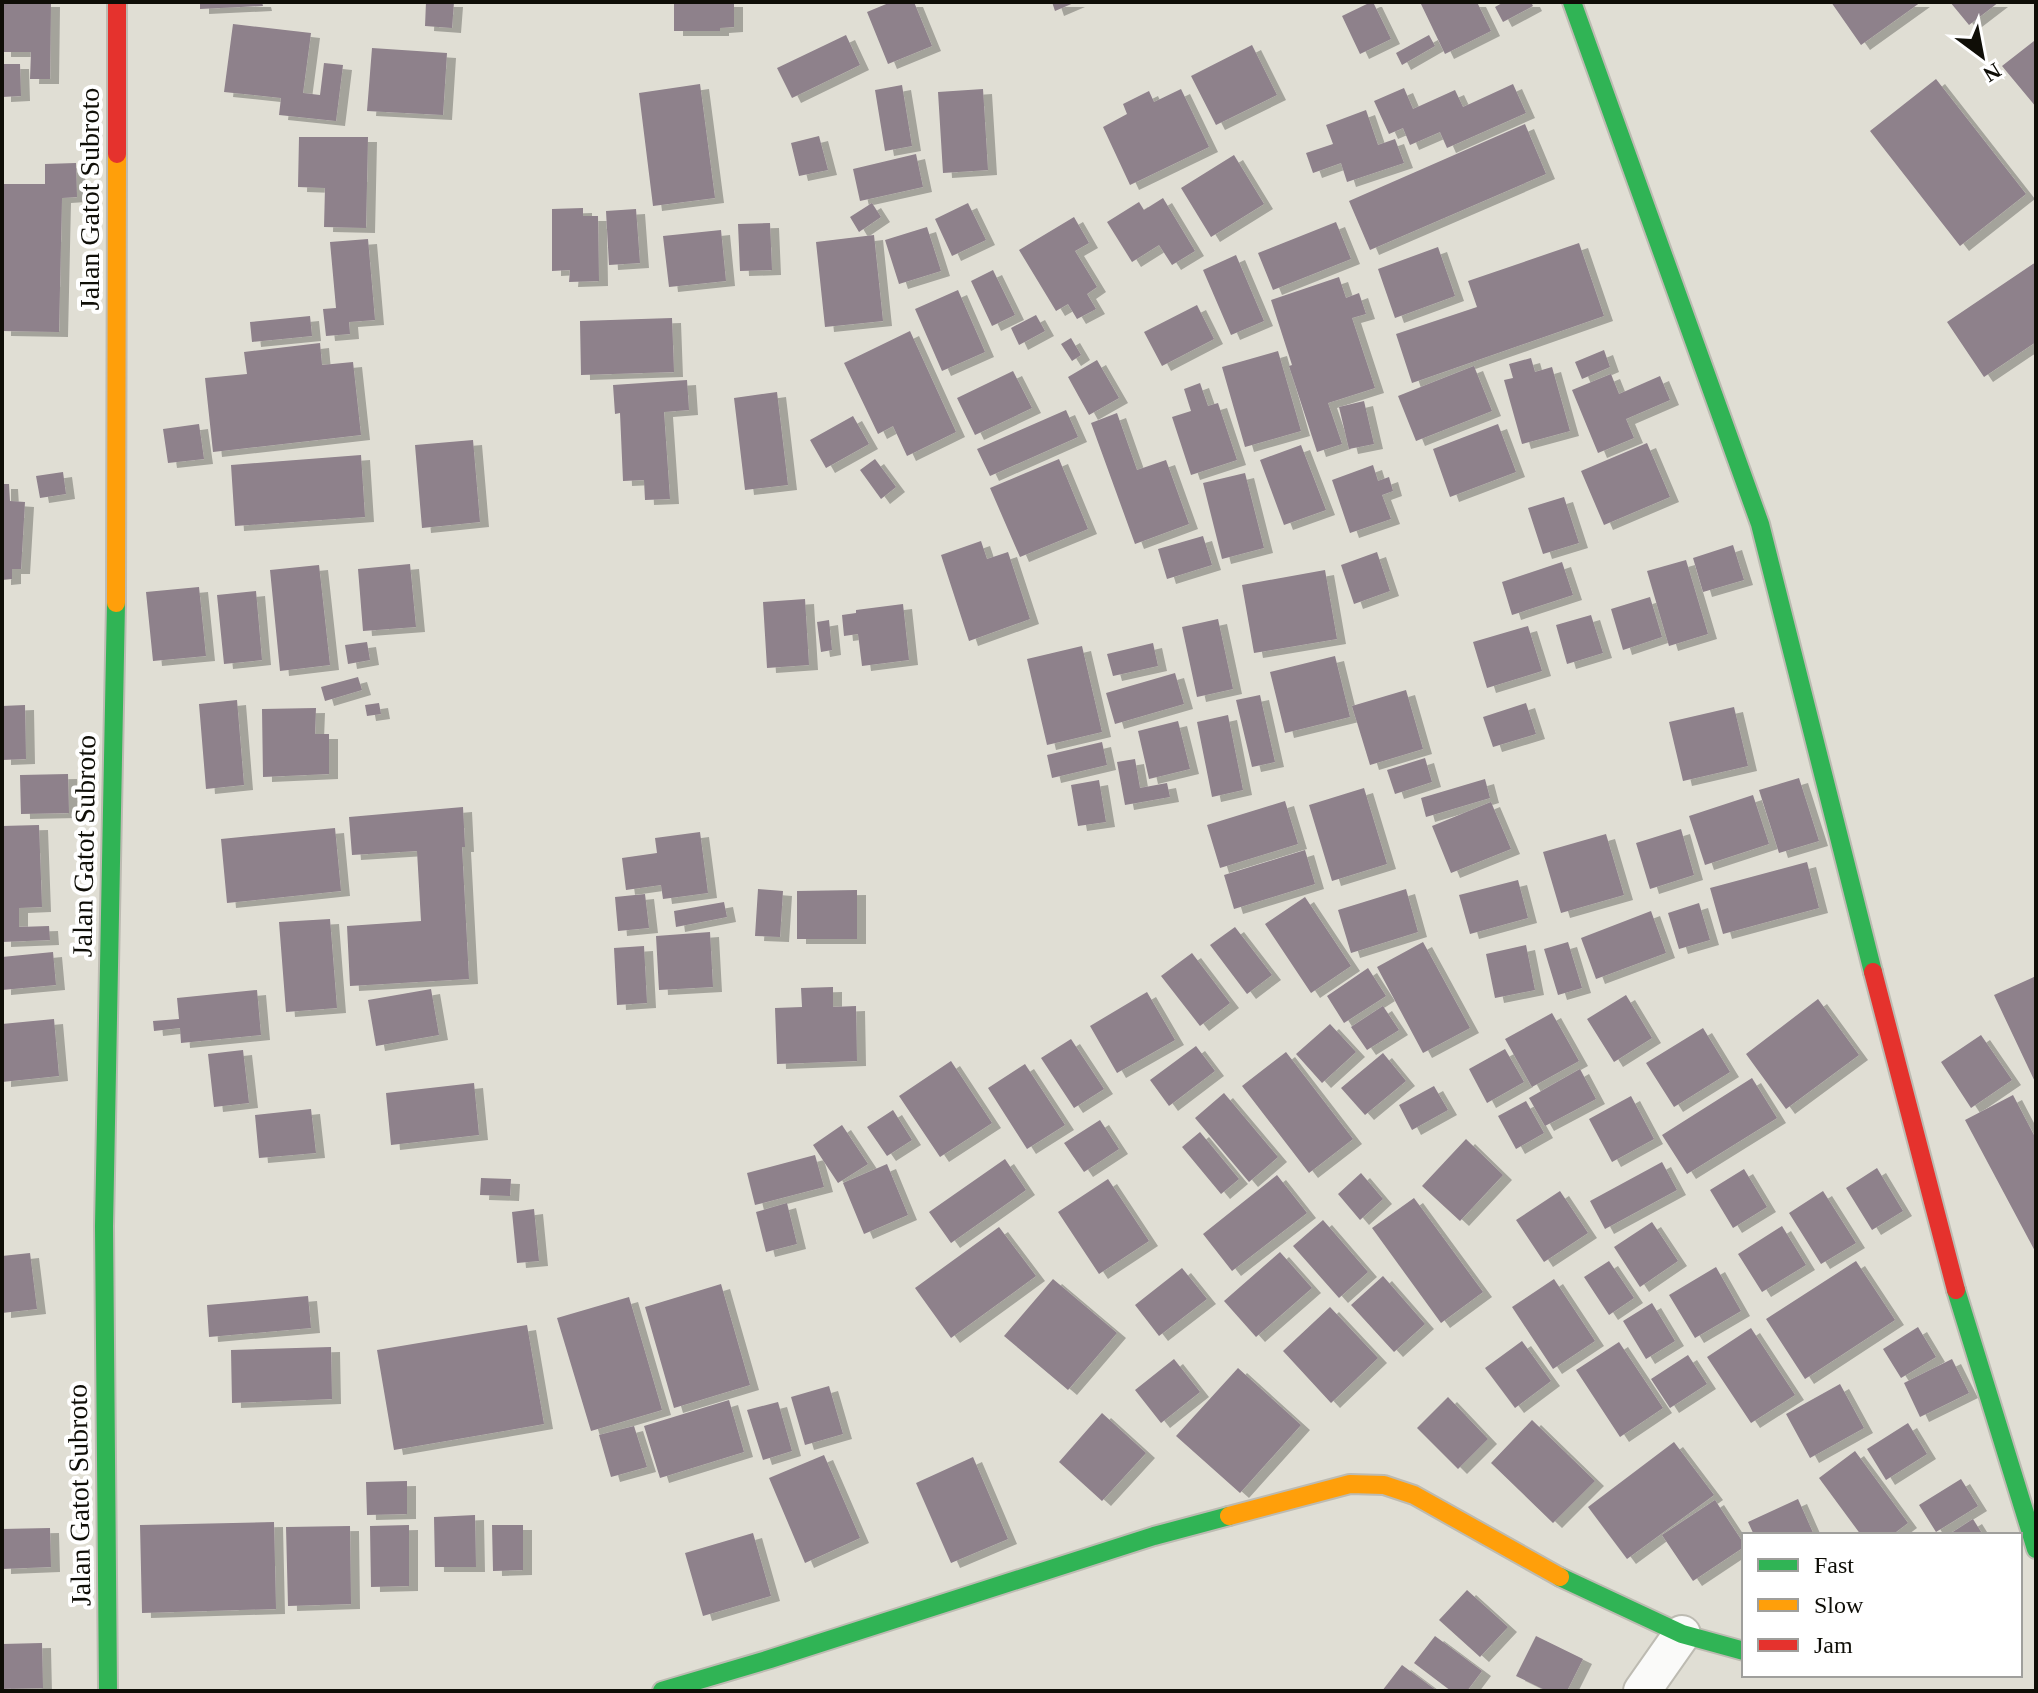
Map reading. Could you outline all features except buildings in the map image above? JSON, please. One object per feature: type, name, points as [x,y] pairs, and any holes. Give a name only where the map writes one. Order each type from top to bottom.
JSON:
[{"type":"main road","name":"Jalan Gatot Subroto","points":[[108,1691],[104,1226],[116,660],[117,2]]},
{"type":"main road","points":[[1572,2],[1760,524],[1961,1310],[2036,1549]]},
{"type":"main road","points":[[662,1691],[1154,1536],[1350,1484],[1384,1485],[1414,1495],[1574,1585],[1682,1634],[1742,1650]]},
{"type":"street","points":[[1642,1691],[1682,1634]]},
{"type":"traffic: fast","points":[[1572,2],[1760,524],[1873,972]]},
{"type":"traffic: fast","points":[[108,1691],[104,1226],[116,603]]},
{"type":"traffic: fast","points":[[1956,1290],[2036,1549]]},
{"type":"traffic: fast","points":[[662,1691],[1154,1536],[1229,1516]]},
{"type":"traffic: fast","points":[[1560,1577],[1682,1634],[1742,1650]]},
{"type":"traffic: slow","points":[[116,603],[117,154]]},
{"type":"traffic: slow","points":[[1229,1516],[1350,1484],[1384,1485],[1414,1495],[1560,1577]]},
{"type":"traffic: jam","points":[[117,2],[117,154]]},
{"type":"traffic: jam","points":[[1873,972],[1956,1290]]}]
